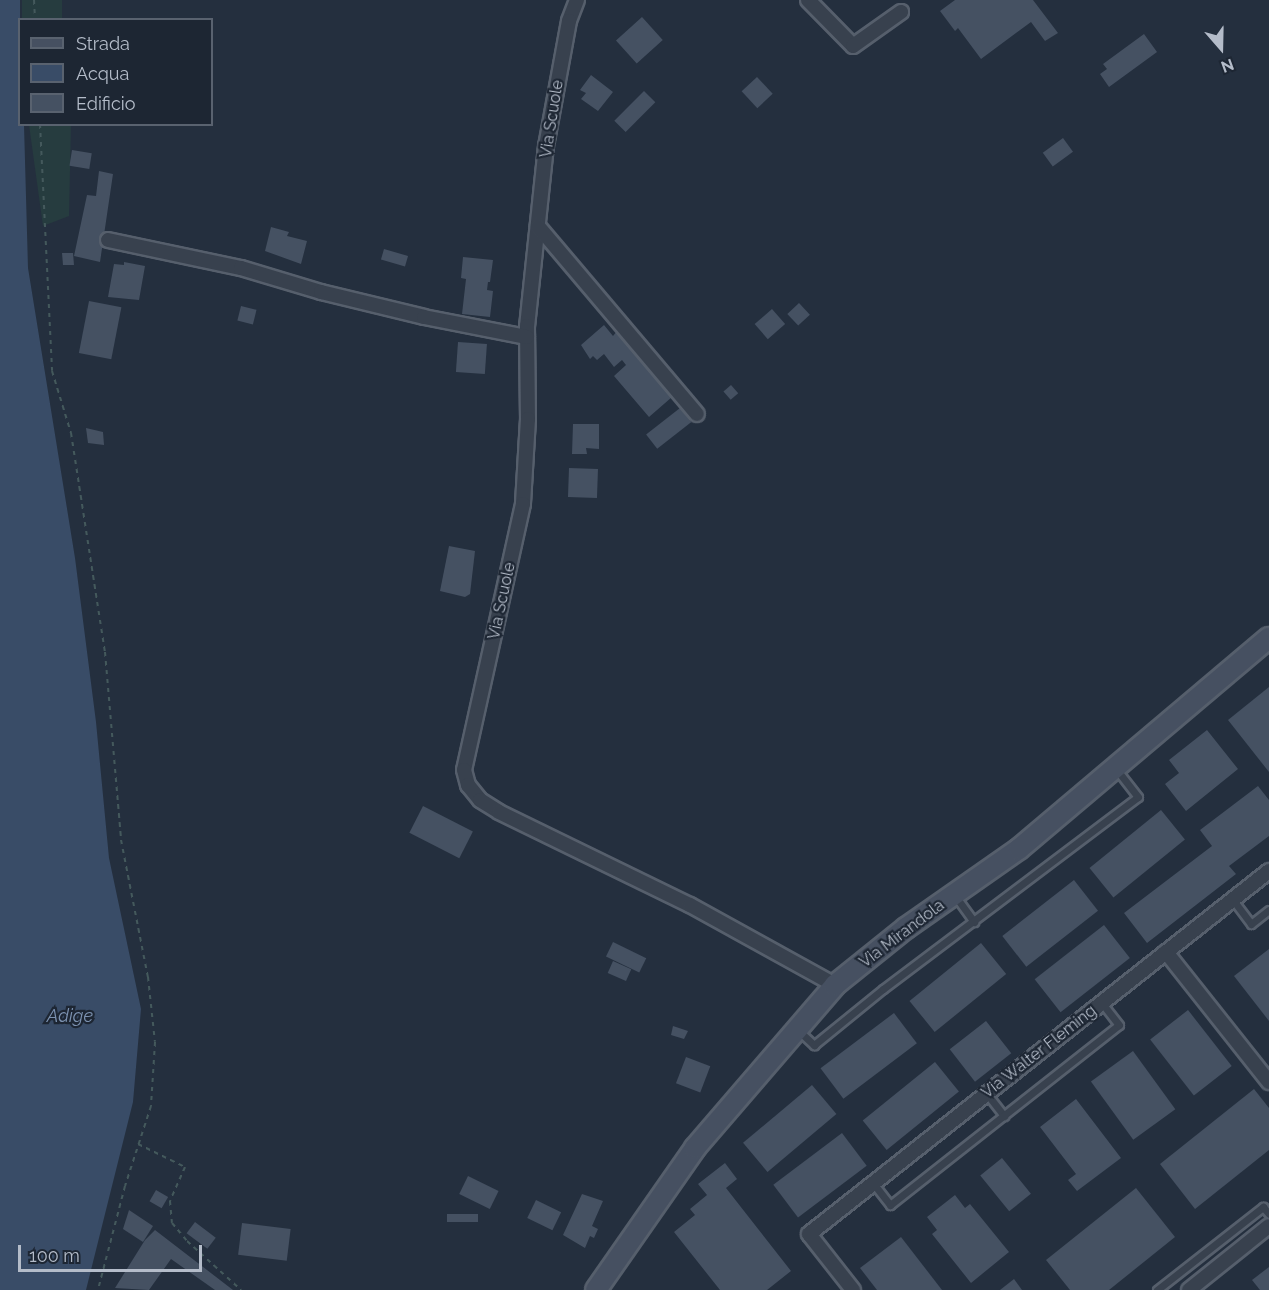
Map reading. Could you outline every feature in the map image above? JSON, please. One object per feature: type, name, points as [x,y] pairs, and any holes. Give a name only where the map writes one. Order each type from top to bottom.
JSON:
[{"type":"street","name":"Via Scuole","points":[[577,0],[569,21],[546,146],[527,337],[528,418],[523,504],[464,770],[468,785],[480,800],[499,812],[690,905],[835,985]]},
{"type":"street","points":[[808,0],[853,46],[901,12]]},
{"type":"street","points":[[538,226],[697,414]]},
{"type":"street","points":[[108,240],[241,268],[321,292],[424,317],[527,337]]},
{"type":"street","name":"Via Mirandola","points":[[596,1290],[695,1148],[835,985],[906,928],[1019,849],[1268,642]]},
{"type":"street","name":"Via Walter Fleming","points":[[853,1290],[809,1234],[1269,871]]},
{"type":"street","points":[[1166,952],[1269,1082]]},
{"type":"street","points":[[1189,1290],[1269,1226]]},
{"type":"lane","points":[[797,1029],[814,1045],[883,989],[1138,797],[1116,768]]},
{"type":"lane","points":[[954,895],[974,922]]},
{"type":"lane","points":[[1233,900],[1251,924],[1269,910]]},
{"type":"lane","points":[[873,1183],[890,1205],[1004,1116],[1119,1025],[1102,1003]]},
{"type":"lane","points":[[987,1094],[1004,1116]]},
{"type":"lane","points":[[1157,1290],[1263,1207],[1269,1214]]},
{"type":"path","points":[[34,0],[35,18]]},
{"type":"path","points":[[40,126],[52,371],[71,433],[105,652],[121,840],[148,976],[154,1031],[151,1106],[138,1144],[98,1290]]},
{"type":"path","points":[[138,1144],[185,1167],[170,1201],[172,1223],[187,1241],[241,1290]]},
{"type":"green space","points":[[22,0],[62,0],[62,18],[22,18]]},
{"type":"green space","points":[[29,126],[71,126],[69,216],[43,226]]},
{"type":"water","name":"Adige","points":[[0,0],[20,0],[18,126],[24,126],[28,268],[75,558],[96,722],[109,858],[141,1009],[133,1102],[86,1290],[0,1290]]},
{"type":"building","points":[[955,0],[1033,0],[1058,33],[1045,41],[1031,22],[981,59],[958,28],[955,31],[940,11]]},
{"type":"building","points":[[642,17],[663,40],[637,63],[616,40]]},
{"type":"building","points":[[1144,34],[1157,52],[1109,87],[1100,74],[1107,69],[1103,64]]},
{"type":"building","points":[[591,75],[613,92],[598,111],[581,99],[586,93],[580,90]]},
{"type":"building","points":[[757,77],[773,94],[757,108],[742,91]]},
{"type":"building","points":[[644,91],[655,102],[626,132],[614,121]]},
{"type":"building","points":[[1063,138],[1073,152],[1053,166],[1043,153]]},
{"type":"building","points":[[72,150],[92,153],[89,169],[69,166]]},
{"type":"building","points":[[99,171],[113,174],[100,262],[74,256],[87,195],[96,196]]},
{"type":"building","points":[[271,227],[289,232],[287,236],[307,241],[301,264],[265,251]]},
{"type":"building","points":[[384,249],[408,256],[405,266],[381,260]]},
{"type":"building","points":[[62,253],[73,253],[74,265],[63,265]]},
{"type":"building","points":[[463,257],[493,260],[487,290],[493,291],[490,317],[462,314],[466,279],[461,278]]},
{"type":"building","points":[[124,262],[145,266],[139,300],[108,297],[114,264],[124,265]]},
{"type":"building","points":[[89,301],[121,307],[111,359],[79,353]]},
{"type":"building","points":[[799,303],[810,315],[798,326],[787,314]]},
{"type":"building","points":[[241,306],[257,310],[253,324],[237,321]]},
{"type":"building","points":[[772,309],[785,324],[768,339],[755,324]]},
{"type":"building","points":[[604,325],[613,336],[617,331],[672,397],[649,417],[614,376],[626,365],[622,360],[614,367],[604,354],[597,360],[593,356],[590,359],[581,345]]},
{"type":"building","points":[[458,342],[487,344],[485,374],[456,372]]},
{"type":"building","points":[[731,385],[738,393],[731,400],[723,392]]},
{"type":"building","points":[[680,408],[691,422],[657,449],[646,434]]},
{"type":"building","points":[[573,424],[599,424],[599,449],[586,448],[587,454],[572,454]]},
{"type":"building","points":[[86,428],[103,432],[104,445],[88,443]]},
{"type":"building","points":[[569,468],[598,469],[597,498],[568,497]]},
{"type":"building","points":[[449,546],[475,551],[470,594],[465,597],[440,591]]},
{"type":"building","points":[[1269,687],[1269,772],[1228,720]]},
{"type":"building","points":[[1207,730],[1238,769],[1186,811],[1165,784],[1179,773],[1169,760]]},
{"type":"building","points":[[1258,786],[1269,800],[1269,836],[1229,866],[1236,874],[1147,943],[1124,913],[1212,846],[1200,830]]},
{"type":"building","points":[[423,806],[473,831],[459,858],[409,833]]},
{"type":"building","points":[[1161,810],[1185,840],[1113,897],[1090,868]]},
{"type":"building","points":[[1074,880],[1098,911],[1026,967],[1002,936]]},
{"type":"building","points":[[1104,925],[1130,958],[1061,1012],[1035,979]]},
{"type":"building","points":[[613,942],[646,958],[639,973],[606,956]]},
{"type":"building","points":[[981,943],[1006,974],[935,1032],[910,1001]]},
{"type":"building","points":[[1269,949],[1269,1021],[1234,976]]},
{"type":"building","points":[[613,961],[631,969],[626,981],[608,973]]},
{"type":"building","points":[[1188,1010],[1232,1066],[1194,1096],[1150,1040]]},
{"type":"building","points":[[894,1013],[917,1043],[843,1099],[821,1068]]},
{"type":"building","points":[[986,1021],[1011,1053],[975,1082],[950,1049]]},
{"type":"building","points":[[673,1026],[688,1031],[684,1039],[671,1035]]},
{"type":"building","points":[[1133,1051],[1175,1109],[1133,1140],[1091,1082]]},
{"type":"building","points":[[686,1057],[710,1066],[700,1092],[676,1083]]},
{"type":"building","points":[[935,1062],[959,1092],[887,1150],[863,1121]]},
{"type":"building","points":[[812,1085],[836,1114],[767,1172],[743,1143]]},
{"type":"building","points":[[1254,1089],[1269,1108],[1269,1150],[1195,1209],[1160,1164]]},
{"type":"building","points":[[1076,1099],[1121,1158],[1077,1191],[1068,1180],[1076,1174],[1040,1127]]},
{"type":"building","points":[[842,1133],[867,1166],[798,1218],[773,1185]]},
{"type":"building","points":[[1002,1158],[1031,1194],[1009,1211],[980,1176]]},
{"type":"building","points":[[725,1163],[737,1179],[726,1188],[791,1271],[767,1290],[720,1290],[674,1232],[695,1215],[690,1209],[707,1195],[698,1184]]},
{"type":"building","points":[[468,1176],[499,1191],[490,1209],[459,1194]]},
{"type":"building","points":[[1136,1188],[1175,1237],[1109,1290],[1070,1290],[1046,1260]]},
{"type":"building","points":[[156,1190],[168,1197],[162,1208],[150,1201]]},
{"type":"building","points":[[582,1194],[603,1201],[592,1226],[598,1229],[594,1238],[590,1236],[585,1248],[563,1235]]},
{"type":"building","points":[[955,1195],[965,1208],[970,1204],[1009,1252],[971,1283],[932,1234],[937,1230],[927,1217]]},
{"type":"building","points":[[536,1200],[561,1212],[552,1230],[527,1218]]},
{"type":"building","points":[[129,1210],[153,1226],[143,1242],[123,1229]]},
{"type":"building","points":[[447,1214],[478,1214],[478,1222],[447,1222]]},
{"type":"building","points":[[195,1222],[216,1238],[207,1249],[187,1233]]},
{"type":"building","points":[[242,1223],[291,1229],[287,1261],[238,1255]]},
{"type":"building","points":[[155,1230],[233,1290],[215,1290],[171,1259],[149,1290],[115,1288],[145,1240]]},
{"type":"building","points":[[901,1237],[942,1290],[877,1290],[860,1268]]},
{"type":"building","points":[[1269,1267],[1269,1290],[1260,1290],[1252,1280]]},
{"type":"building","points":[[1014,1279],[1022,1290],[1000,1290]]}]
